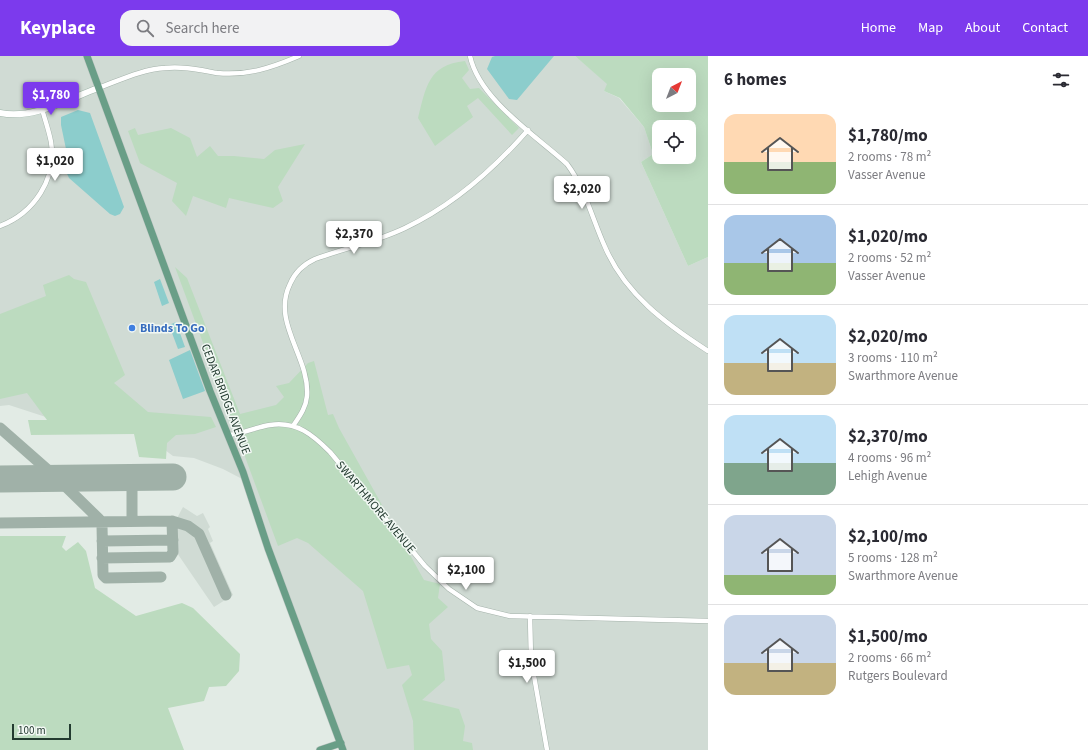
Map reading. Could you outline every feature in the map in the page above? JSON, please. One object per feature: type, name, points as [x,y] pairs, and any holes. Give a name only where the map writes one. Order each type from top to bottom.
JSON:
[{"type":"main road","name":"CEDAR BRIDGE AVENUE","points":[[87,56],[342,747]]},
{"type":"main road","points":[[320,750],[342,747]]},
{"type":"street","points":[[0,113],[14,115],[42,109],[157,68],[177,67],[218,73],[248,73],[276,66],[299,56]]},
{"type":"street","points":[[470,56],[485,88],[528,130],[564,161],[574,173],[584,192],[605,247],[625,281],[660,318],[708,351]]},
{"type":"street","points":[[0,226],[12,221],[26,212],[38,198],[47,179],[50,168],[51,143],[42,109]]},
{"type":"street","points":[[292,426],[301,414],[307,397],[306,378],[287,324],[284,310],[287,289],[296,273],[306,263],[397,232],[442,208],[482,178],[528,130]]},
{"type":"street","name":"SWARTHMORE AVENUE","points":[[228,435],[238,434],[270,425],[292,426],[313,435],[330,452],[425,566],[449,589],[477,608],[510,616],[708,621]]},
{"type":"street","points":[[530,616],[531,659],[547,750]]},
{"type":"shaded area","points":[[0,56],[575,56],[608,84],[604,91],[619,98],[644,127],[652,155],[641,162],[688,266],[708,257],[708,750],[343,750],[246,481],[223,469],[194,458],[173,456],[149,438],[122,427],[52,419],[9,405],[0,406]]},
{"type":"shaded area","points":[[183,507],[197,516],[203,513],[210,527],[208,529],[213,541],[210,543],[233,595],[214,607],[175,550],[175,522]]},
{"type":"green space","points":[[575,56],[708,56],[708,257],[688,266],[641,162],[652,155],[652,164],[696,164],[696,120],[652,120],[652,151],[644,127],[620,98],[604,91],[607,84]]},
{"type":"green space","points":[[465,61],[469,70],[462,78],[470,89],[479,88],[519,128],[512,135],[478,98],[467,106],[473,117],[435,146],[418,118],[427,87],[431,79],[443,67],[453,63]]},
{"type":"green space","points":[[135,128],[138,135],[171,128],[190,138],[197,157],[210,146],[218,156],[264,159],[275,150],[305,144],[278,187],[283,201],[273,208],[229,198],[226,208],[193,196],[186,216],[172,201],[177,183],[140,163],[128,131]]},
{"type":"green space","points":[[175,267],[187,278],[240,414],[276,405],[284,397],[276,386],[289,383],[308,363],[314,361],[328,415],[333,414],[339,428],[424,580],[440,584],[438,598],[448,607],[429,624],[431,639],[442,651],[445,680],[422,700],[459,709],[465,726],[463,741],[472,743],[473,750],[414,750],[413,721],[402,685],[412,675],[409,665],[387,669],[363,591],[308,543],[297,538],[278,546]]},
{"type":"green space","points":[[69,275],[74,279],[86,282],[125,375],[114,383],[148,412],[211,417],[216,427],[195,434],[176,435],[167,443],[166,459],[139,457],[134,434],[31,435],[28,420],[47,420],[27,393],[0,399],[0,314],[46,296],[43,285]]},
{"type":"green space","points":[[0,536],[66,536],[62,547],[66,551],[78,542],[86,551],[95,588],[136,616],[182,603],[193,608],[240,654],[239,671],[226,686],[209,687],[204,701],[168,708],[184,750],[0,750]]},
{"type":"water","points":[[554,56],[517,100],[509,99],[487,69],[492,57]]},
{"type":"water","points":[[78,110],[90,113],[124,207],[120,214],[115,216],[110,214],[69,178],[63,165],[66,149],[61,125],[61,117]]},
{"type":"water","points":[[160,279],[169,303],[162,306],[154,282]]},
{"type":"water","points":[[176,322],[185,347],[178,349],[169,325]]},
{"type":"water","points":[[190,350],[205,391],[183,399],[169,360]]},
{"type":"taxiway","points":[[0,428],[58,479],[99,519],[102,525],[103,575],[106,578],[161,577]]},
{"type":"taxiway","points":[[127,478],[132,482],[132,521]]},
{"type":"taxiway","points":[[0,523],[172,521],[188,526],[199,534],[226,595]]},
{"type":"taxiway","points":[[102,558],[170,557],[173,552],[172,521]]},
{"type":"taxiway","points":[[102,541],[173,540]]},
{"type":"runway","points":[[0,479],[173,477]]},
{"type":"place","name":"Blinds To Go","points":[[132,328]]}]
